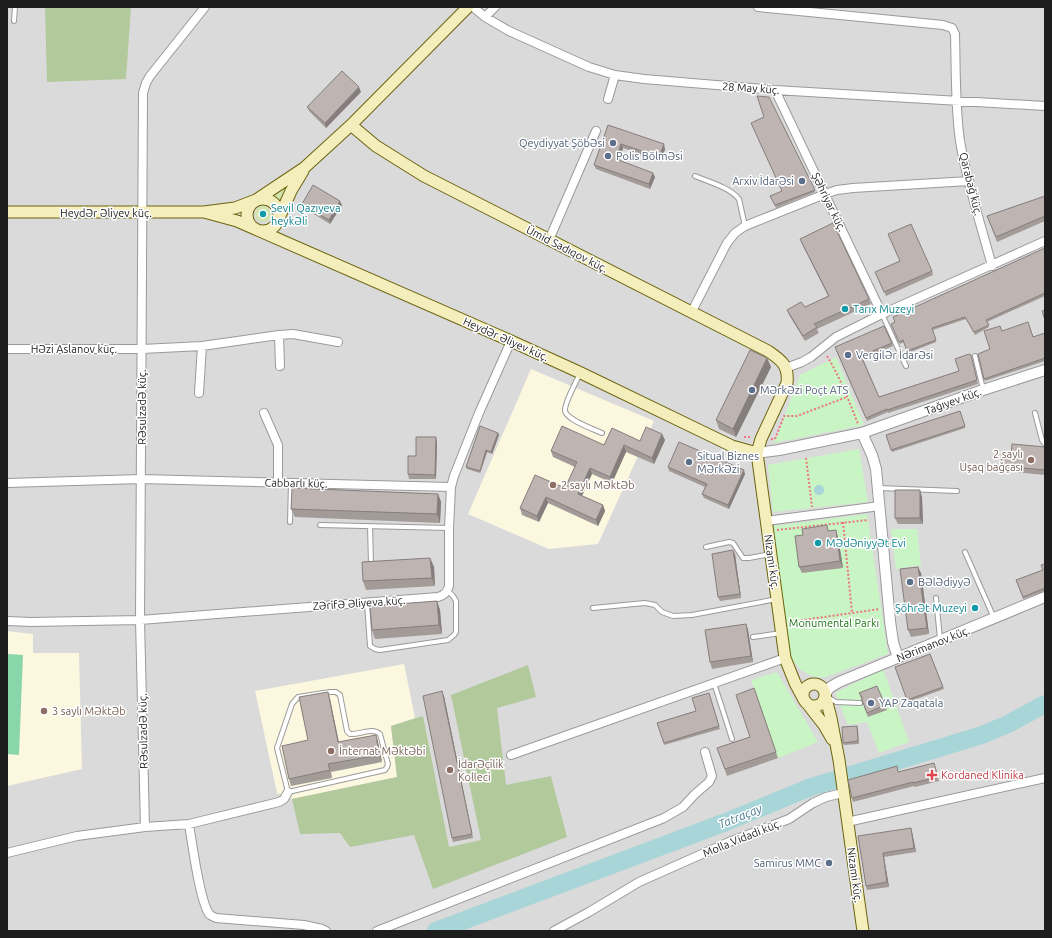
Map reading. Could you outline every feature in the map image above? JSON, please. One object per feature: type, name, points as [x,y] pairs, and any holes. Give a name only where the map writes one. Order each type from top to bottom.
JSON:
[{"type":"main road","points":[[304,168],[273,228],[260,231],[254,229],[249,224],[246,215],[249,206],[304,168],[351,125],[468,7]]},
{"type":"main road","name":"Ümid Sadıqov küç.","points":[[351,125],[376,146],[424,176],[768,351],[780,360],[786,368]]},
{"type":"main road","points":[[204,212],[235,208],[256,200],[266,199],[274,203],[279,211],[278,220]]},
{"type":"main road","name":"Heydər Əliyev küç.","points":[[7,212],[204,212],[229,218],[511,341],[732,446],[756,453]]},
{"type":"main road","points":[[756,453],[787,383],[788,375],[786,368]]},
{"type":"main road","name":"Nizami küç.","points":[[756,453],[785,658],[789,670],[805,701],[824,725],[836,748]]},
{"type":"main road","points":[[789,670],[799,677],[814,684],[823,689],[825,694],[822,703],[817,706],[811,706],[803,697],[804,690],[808,686],[814,684]]},
{"type":"main road","name":"Nizami küç.","points":[[825,694],[836,748],[863,931]]},
{"type":"street","name":"Rəsulzadə küç.","points":[[145,827],[140,620],[143,93],[150,76],[205,7]]},
{"type":"street","name":"28 May küç.","points":[[472,7],[508,31],[541,47],[589,67],[614,75],[775,90],[1045,106]]},
{"type":"street","points":[[485,17],[495,7]]},
{"type":"street","name":"Qarabağ küç.","points":[[758,7],[943,25],[952,28],[955,34],[956,101],[960,142],[992,266]]},
{"type":"street","points":[[608,99],[614,75]]},
{"type":"street","name":"Şəhriyar küç.","points":[[775,90],[882,314]]},
{"type":"street","points":[[549,240],[596,131]]},
{"type":"street","points":[[691,313],[727,243],[735,233],[745,226],[837,190],[969,181]]},
{"type":"street","points":[[786,368],[802,362],[836,337],[882,314],[1045,241]]},
{"type":"street","name":"Həzi Aslanov küç.","points":[[7,349],[142,349],[202,346],[293,334],[338,342]]},
{"type":"street","points":[[279,335],[280,366]]},
{"type":"street","points":[[448,591],[448,528],[451,487],[479,413],[511,341]]},
{"type":"street","points":[[199,393],[202,346]]},
{"type":"street","name":"Tağıyev küç.","points":[[756,453],[768,453],[845,438],[1045,370]]},
{"type":"street","points":[[264,413],[278,445],[278,483]]},
{"type":"street","points":[[862,433],[872,455],[876,469],[890,621],[893,642],[898,658]]},
{"type":"street","name":"Cabbarlı küç.","points":[[7,483],[142,479],[451,487]]},
{"type":"street","points":[[766,521],[880,506]]},
{"type":"street","name":"Zərifə Əliyeva küç.","points":[[7,621],[140,620],[438,597],[444,595],[448,591]]},
{"type":"street","name":"Nərimanov küç.","points":[[825,694],[834,684],[1045,597]]},
{"type":"street","points":[[511,754],[785,658]]},
{"type":"street","points":[[377,931],[664,818],[683,807],[709,782],[712,776],[705,752]]},
{"type":"street","points":[[847,822],[1045,778]]},
{"type":"street","points":[[7,853],[77,836],[145,827],[189,824],[280,802],[284,799],[288,792]]},
{"type":"street","name":"Molla Vidadi küç.","points":[[554,931],[639,882],[729,842],[788,819],[813,803],[826,797],[843,793]]},
{"type":"street","points":[[189,824],[204,901],[210,915],[216,918],[304,925],[326,931]]},
{"type":"lane","points":[[14,21],[15,7]]},
{"type":"lane","points":[[695,176],[729,191],[739,199],[745,226]]},
{"type":"lane","points":[[882,314],[906,366]]},
{"type":"lane","points":[[975,356],[983,390]]},
{"type":"lane","points":[[580,373],[566,406],[565,412],[569,418],[602,433]]},
{"type":"lane","points":[[1035,413],[1042,440],[1045,444]]},
{"type":"lane","points":[[290,522],[291,483]]},
{"type":"lane","points":[[878,488],[957,491]]},
{"type":"lane","points":[[320,525],[448,528]]},
{"type":"lane","points":[[370,526],[371,564]]},
{"type":"lane","points":[[706,547],[729,542],[733,543],[743,558],[771,554]]},
{"type":"lane","points":[[965,552],[994,618]]},
{"type":"lane","points":[[367,602],[370,646],[380,650],[448,640],[454,636],[456,632],[456,601],[448,591]]},
{"type":"lane","points":[[936,598],[940,641]]},
{"type":"lane","points":[[593,608],[645,603],[655,605],[662,612],[673,616],[692,616],[777,599]]},
{"type":"lane","points":[[753,637],[782,633]]},
{"type":"lane","points":[[714,683],[732,739]]},
{"type":"lane","points":[[336,692],[340,695],[347,731],[350,734],[377,731],[380,734],[388,764],[387,767],[385,770],[288,792],[277,748],[292,704],[298,697],[336,692]]},
{"type":"lane","points":[[825,694],[836,702],[860,703]]},
{"type":"path","points":[[822,348],[832,365],[862,433]]},
{"type":"path","points":[[775,439],[784,416],[797,416],[847,397]]},
{"type":"path","points":[[806,458],[812,508]]},
{"type":"path","points":[[774,530],[868,520]]},
{"type":"path","points":[[843,522],[852,613]]},
{"type":"path","points":[[786,622],[880,609]]},
{"type":"shaded area","points":[[7,7],[1045,7],[1045,931],[7,931]]},
{"type":"shaded area","name":"2 saylı Məktəb","points":[[531,369],[654,421],[598,544],[549,549],[468,514]]},
{"type":"shaded area","name":"3 saylı Məktəb","points":[[7,631],[33,634],[33,653],[79,653],[82,769],[7,786]]},
{"type":"shaded area","name":"İnternat Məktəbi","points":[[404,664],[415,718],[391,726],[397,777],[292,799],[277,793],[255,691]]},
{"type":"green space","points":[[45,7],[131,7],[126,79],[47,82]]},
{"type":"green space","points":[[291,182],[279,202],[272,196]]},
{"type":"green space","points":[[260,206],[266,206],[271,211],[269,220],[266,222],[260,222],[255,217],[255,211]]},
{"type":"green space","points":[[836,357],[864,425],[774,443],[800,375]]},
{"type":"green space","points":[[859,449],[868,502],[773,512],[768,465]]},
{"type":"green space","name":"Monumental Parkı","points":[[867,514],[888,654],[826,677],[815,677],[798,667],[791,658],[773,526]]},
{"type":"green space","points":[[891,529],[917,529],[921,565],[896,569]]},
{"type":"green space","points":[[7,654],[23,655],[19,755],[7,754]]},
{"type":"green space","points":[[528,665],[536,697],[497,708],[506,785],[551,776],[567,837],[433,889],[414,835],[350,847],[340,833],[300,834],[292,799],[397,777],[391,726],[423,716],[449,847],[481,840],[451,695]]},
{"type":"green space","points":[[883,669],[909,742],[879,753],[867,722],[848,725],[835,693]]},
{"type":"green space","points":[[777,672],[818,742],[778,758],[751,680]]},
{"type":"water","points":[[817,485],[821,485],[823,486],[823,494],[817,495],[814,492],[814,488]]},
{"type":"building","points":[[342,71],[359,87],[325,123],[307,107]]},
{"type":"building","points":[[757,96],[769,97],[815,190],[775,205],[770,196],[782,191],[751,123],[764,117]]},
{"type":"building","points":[[608,125],[664,144],[659,157],[621,144],[616,159],[653,173],[649,184],[594,165]]},
{"type":"building","points":[[313,185],[340,201],[329,220],[302,204]]},
{"type":"building","points":[[1045,196],[1045,216],[996,237],[987,216]]},
{"type":"building","points":[[833,223],[869,299],[814,324],[817,327],[803,336],[787,310],[801,302],[805,307],[829,296],[800,239]]},
{"type":"building","points":[[911,224],[932,271],[884,292],[875,272],[900,261],[888,234]]},
{"type":"building","points":[[1045,248],[1045,293],[986,320],[989,325],[974,332],[965,317],[932,328],[936,340],[907,351],[903,340],[899,342],[891,324],[895,322],[893,317]]},
{"type":"building","points":[[1045,310],[1045,320],[1042,311]]},
{"type":"building","points":[[1028,322],[1033,337],[1045,333],[1045,358],[984,379],[978,354],[990,349],[984,331],[1000,326],[1002,331]]},
{"type":"building","points":[[884,326],[892,343],[861,356],[879,397],[959,371],[955,359],[969,354],[971,355],[977,380],[887,409],[866,418],[835,347]]},
{"type":"building","points":[[750,350],[767,358],[733,429],[716,420]]},
{"type":"building","points":[[960,411],[965,426],[891,450],[886,435]]},
{"type":"building","points":[[480,426],[498,433],[491,452],[486,450],[480,471],[466,467]]},
{"type":"building","points":[[562,426],[604,445],[612,428],[640,441],[646,427],[662,434],[652,458],[624,445],[610,477],[590,468],[578,494],[603,505],[596,520],[546,497],[537,516],[520,508],[535,475],[565,488],[577,462],[551,451]]},
{"type":"building","points":[[416,437],[436,437],[435,475],[408,474],[408,456],[416,456]]},
{"type":"building","points":[[679,442],[744,470],[728,505],[702,494],[707,484],[668,467]]},
{"type":"building","points":[[1012,444],[1045,447],[1045,470],[1001,466],[1002,454],[1011,455]]},
{"type":"building","points":[[292,488],[438,494],[437,514],[291,509]]},
{"type":"building","points":[[895,490],[920,490],[920,518],[895,518]]},
{"type":"building","points":[[827,525],[828,531],[836,530],[840,561],[799,567],[795,536],[803,535],[802,529]]},
{"type":"building","points":[[733,550],[740,594],[718,597],[712,554]]},
{"type":"building","points":[[430,558],[432,578],[363,581],[362,562]]},
{"type":"building","points":[[1045,564],[1045,588],[1023,597],[1016,580],[1043,570],[1041,565]]},
{"type":"building","points":[[918,567],[927,628],[908,630],[900,569]]},
{"type":"building","points":[[437,601],[439,625],[372,630],[370,606]]},
{"type":"building","points":[[746,624],[751,656],[710,662],[705,630]]},
{"type":"building","points":[[930,654],[943,687],[907,700],[895,667]]},
{"type":"building","points":[[877,686],[885,705],[867,713],[862,697],[859,693]]},
{"type":"building","points":[[754,688],[776,752],[725,769],[717,748],[750,737],[736,695]]},
{"type":"building","points":[[442,691],[472,834],[452,838],[423,696]]},
{"type":"building","points":[[328,692],[338,742],[376,735],[379,755],[328,764],[330,770],[289,779],[282,746],[308,740],[299,697]]},
{"type":"building","points":[[709,693],[719,726],[664,743],[657,723],[696,711],[692,698]]},
{"type":"building","points":[[857,726],[858,741],[843,743],[842,727]]},
{"type":"building","points":[[934,763],[938,777],[852,798],[848,780],[897,766],[898,772]]},
{"type":"building","points":[[911,828],[914,848],[883,853],[887,882],[866,886],[858,836]]},
{"type":"waterway","name":"Tatraçay","points":[[436,931],[726,822],[811,787],[982,735],[1008,724],[1045,704]]},
{"type":"place","name":"Qeydiyyat Şöbəsi","points":[[613,143]]},
{"type":"place","name":"Polis Bölməsi","points":[[608,156]]},
{"type":"place","name":"Arxiv İdarəsi","points":[[802,181]]},
{"type":"place","name":"Sevil Qazıyeva heykəli","points":[[263,214]]},
{"type":"place","name":"Tarıx Muzeyi","points":[[845,309]]},
{"type":"place","name":"Vergilər İdarəsi","points":[[848,355]]},
{"type":"place","name":"Mərkəzi Poçt ATS","points":[[752,390]]},
{"type":"place","name":"2 saylı Uşaq bağçası","points":[[1031,460]]},
{"type":"place","name":"Situal Biznes Mərkəzi","points":[[689,462]]},
{"type":"place","name":"2 saylı Məktəb","points":[[553,485]]},
{"type":"place","name":"Mədəniyyət Evi","points":[[818,543]]},
{"type":"place","name":"Bələdiyyə","points":[[910,582]]},
{"type":"place","name":"Şöhrət Muzeyi","points":[[975,608]]},
{"type":"place","name":"YAP Zaqatala","points":[[871,703]]},
{"type":"place","name":"3 saylı Məktəb","points":[[44,711]]},
{"type":"place","name":"İnternat Məktəbi","points":[[331,751]]},
{"type":"place","name":"İdarəçilik Kolleci","points":[[450,770]]},
{"type":"place","name":"Kordaned Klinika","points":[[932,775]]},
{"type":"place","name":"Samirus MMC","points":[[829,863]]}]
